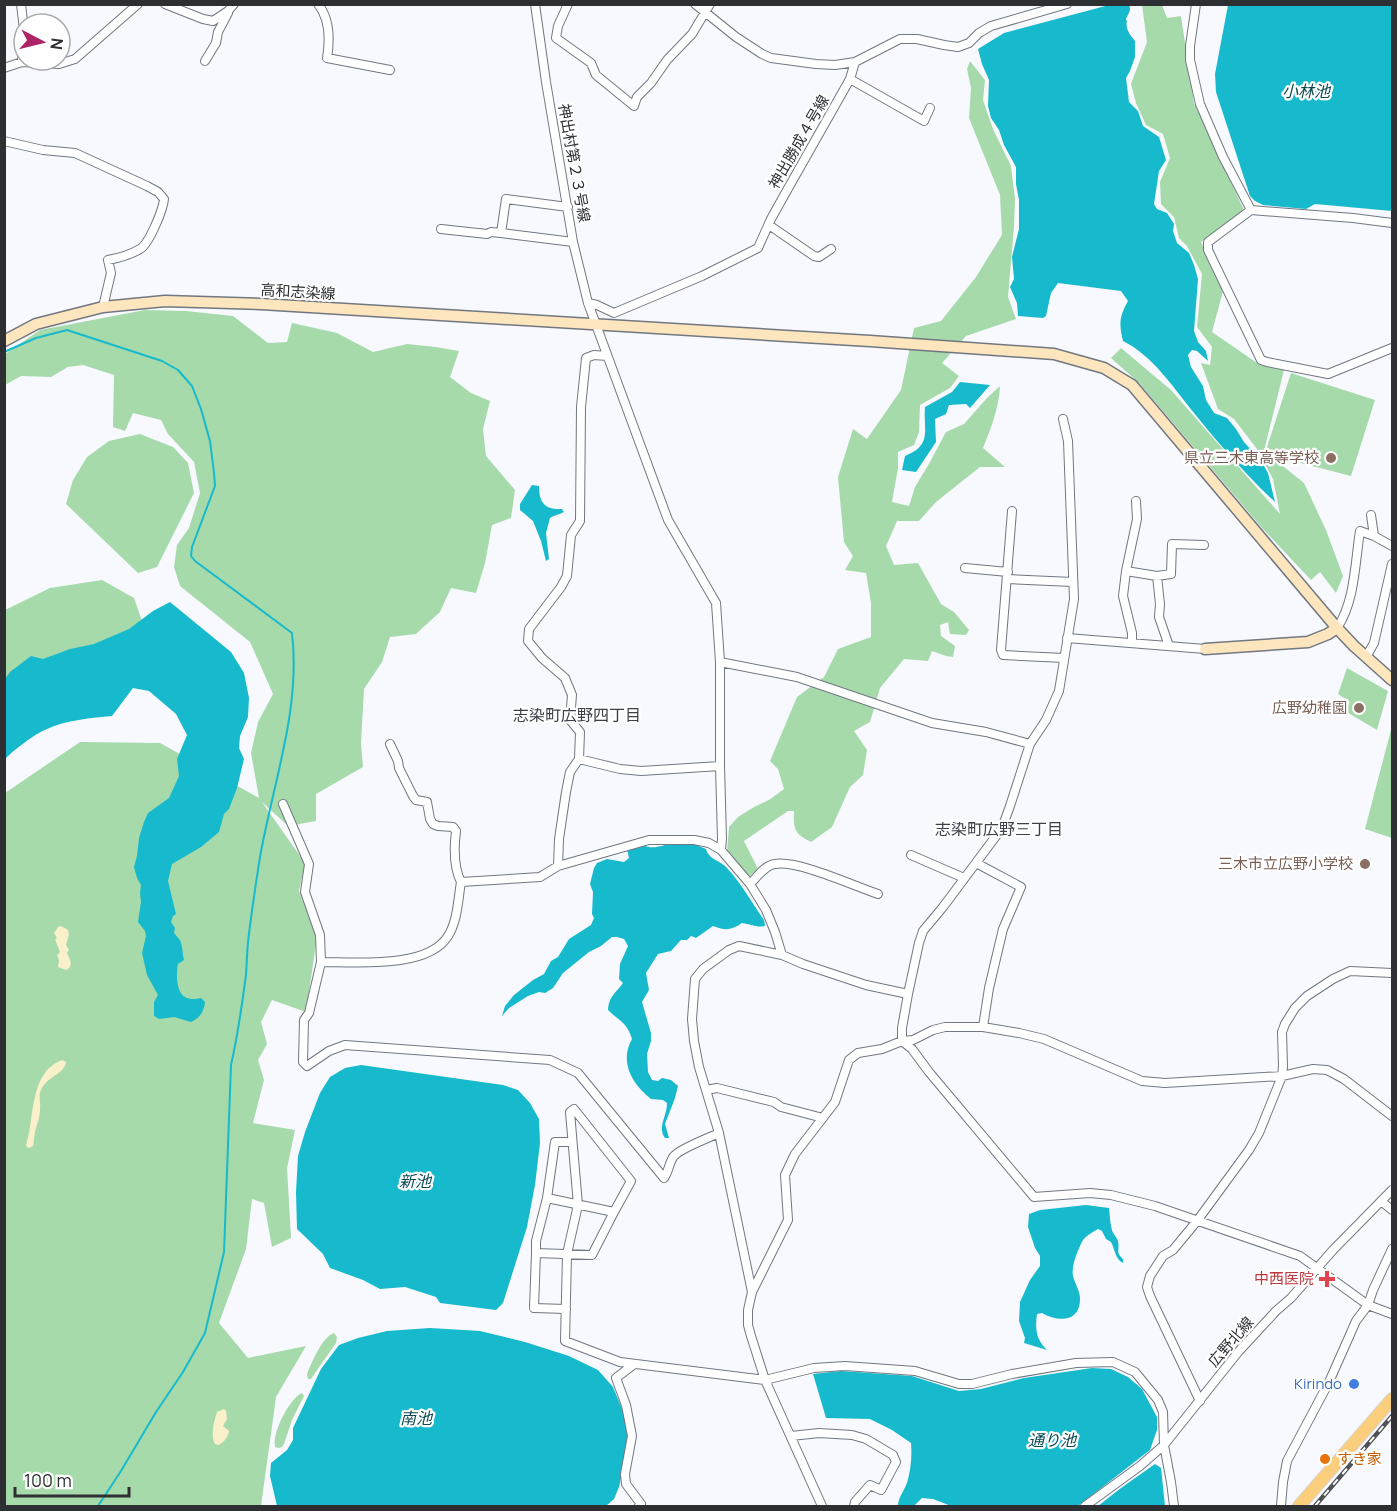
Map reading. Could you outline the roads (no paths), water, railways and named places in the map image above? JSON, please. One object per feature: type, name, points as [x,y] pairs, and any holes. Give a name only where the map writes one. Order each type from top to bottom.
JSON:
[{"type":"main road","points":[[1299,1506],[1392,1399]]},
{"type":"street","points":[[72,60],[138,4]]},
{"type":"street","points":[[165,4],[213,21],[228,11]]},
{"type":"street","points":[[205,61],[216,43],[218,32],[228,11],[234,4]]},
{"type":"street","points":[[318,4],[326,17],[329,48],[327,58],[390,70]]},
{"type":"street","name":"神出村第２３号線","points":[[535,4],[573,242],[588,303],[668,520],[716,603],[720,662],[721,850]]},
{"type":"street","points":[[568,4],[558,26],[556,38],[591,63],[596,75],[634,106],[637,97],[692,34],[710,4]]},
{"type":"street","points":[[695,4],[736,37],[771,58],[835,65],[855,62],[900,39],[917,39],[958,46],[969,43],[991,26],[1067,4]]},
{"type":"street","points":[[1196,4],[1190,60],[1200,104],[1223,157],[1251,210]]},
{"type":"street","name":"神出勝成４号線","points":[[588,303],[614,313],[702,276],[758,248],[850,80],[855,62]]},
{"type":"street","points":[[850,80],[924,121],[930,108]]},
{"type":"street","points":[[4,141],[43,150],[75,153],[147,186],[158,192],[164,199],[156,224],[145,245],[123,257],[108,260],[111,273],[103,307]]},
{"type":"street","points":[[501,233],[506,199],[568,207]]},
{"type":"street","points":[[1392,223],[1251,210],[1208,242],[1208,250],[1262,360],[1328,374],[1392,348]]},
{"type":"street","points":[[769,225],[814,256],[819,257],[831,249]]},
{"type":"street","points":[[441,229],[487,234],[491,232],[573,242]]},
{"type":"street","name":"高和志染線","points":[[4,341],[36,324],[103,307],[165,301],[261,304],[1054,354],[1104,368],[1132,385],[1337,628],[1392,680]]},
{"type":"street","points":[[558,866],[559,839],[566,792],[570,772],[579,759],[580,732],[570,720],[572,695],[565,678],[542,658],[528,641],[529,629],[567,576],[571,535],[580,521],[581,407],[586,358],[594,355],[607,356]]},
{"type":"street","points":[[902,1041],[908,994],[923,931],[1002,828],[1029,744],[1046,720],[1059,691],[1074,599],[1068,441],[1063,419]]},
{"type":"street","points":[[1132,643],[1132,633],[1123,597],[1137,519],[1136,501]]},
{"type":"street","points":[[1012,512],[1001,650],[1003,655],[1064,658]]},
{"type":"street","points":[[1371,515],[1374,536]]},
{"type":"street","points":[[1067,638],[1205,649],[1308,642],[1328,634],[1337,628],[1343,619],[1350,600],[1360,531],[1392,546]]},
{"type":"street","points":[[1126,571],[1157,576],[1171,574],[1172,544],[1204,545]]},
{"type":"street","points":[[1366,657],[1374,643],[1392,564]]},
{"type":"street","points":[[965,568],[1073,582]]},
{"type":"street","points":[[1157,576],[1159,617],[1169,646]]},
{"type":"street","points":[[720,662],[797,677],[932,723],[986,732],[1029,744]]},
{"type":"street","points":[[321,962],[391,962],[409,958],[440,945],[449,935],[454,922],[461,882],[455,861],[456,831],[453,827],[433,824],[427,802],[417,800],[413,796],[390,744]]},
{"type":"street","points":[[579,759],[641,771],[720,766]]},
{"type":"street","points":[[282,804],[309,864],[305,892],[320,935],[321,962],[309,1013],[304,1020],[303,1062],[307,1066],[329,1051],[345,1045],[550,1060],[578,1073],[664,1178],[673,1157],[678,1152],[719,1133]]},
{"type":"street","points":[[461,882],[540,877],[558,866],[649,840],[694,840],[709,843],[721,850],[750,884],[776,932],[782,955]]},
{"type":"street","points":[[911,855],[964,879]]},
{"type":"street","points":[[976,863],[1022,886],[1003,929],[989,988],[983,1027]]},
{"type":"street","points":[[750,884],[765,868],[775,864],[800,865],[878,894]]},
{"type":"street","points":[[752,1292],[719,1133],[699,1067],[694,1041],[692,1019],[694,979],[703,969],[729,950],[740,946],[782,955],[866,985],[908,994]]},
{"type":"street","points":[[1200,1401],[1150,1296],[1148,1287],[1150,1276],[1163,1256],[1173,1250],[1197,1221],[1259,1133],[1282,1076],[1282,1032],[1294,1008],[1307,996],[1350,971],[1392,973]]},
{"type":"street","points":[[822,1506],[765,1380],[748,1325],[748,1310],[752,1292],[788,1220],[785,1175],[795,1154],[835,1102],[849,1060],[858,1053],[913,1040],[945,1027],[983,1027],[1044,1039],[1142,1081],[1165,1083],[1282,1076],[1313,1069],[1327,1070],[1344,1079],[1392,1116]]},
{"type":"street","points":[[902,1041],[912,1049],[1034,1197],[1090,1193],[1112,1195],[1155,1206],[1300,1256],[1368,1305],[1392,1314]]},
{"type":"street","points":[[706,1090],[717,1088],[774,1102],[781,1107],[823,1118]]},
{"type":"street","points":[[536,1253],[567,1254],[592,1255],[631,1181],[574,1109],[570,1112],[571,1142],[577,1178],[578,1205],[567,1254],[565,1341],[633,1365],[765,1380],[814,1368],[845,1366],[915,1371],[959,1384],[972,1384],[1066,1364],[1113,1362],[1135,1372],[1158,1400],[1163,1412],[1164,1445],[1174,1506]]},
{"type":"street","points":[[566,1309],[534,1308],[536,1241],[547,1198],[555,1142],[571,1142]]},
{"type":"street","name":"広野北線","points":[[1085,1506],[1140,1466],[1164,1445],[1239,1351],[1392,1190]]},
{"type":"street","points":[[547,1198],[614,1212]]},
{"type":"street","points":[[1381,1201],[1392,1210]]},
{"type":"street","points":[[1281,1506],[1287,1461],[1329,1382],[1356,1320],[1368,1305],[1392,1249]]},
{"type":"street","points":[[633,1365],[616,1378],[626,1405],[632,1436],[625,1474],[627,1484],[641,1504],[639,1506]]},
{"type":"street","points":[[790,1436],[819,1433],[852,1435],[866,1438],[893,1455],[896,1462],[881,1490],[870,1485],[854,1506]]},
{"type":"water","points":[[1113,4],[1127,21],[1127,29],[1135,41],[1135,57],[1126,78],[1129,102],[1138,111],[1143,126],[1159,137],[1166,160],[1159,171],[1154,204],[1157,209],[1167,213],[1174,224],[1173,231],[1177,243],[1189,253],[1198,279],[1194,331],[1198,342],[1206,351],[1208,361],[1197,351],[1192,350],[1188,355],[1191,367],[1203,386],[1206,400],[1214,413],[1227,418],[1261,461],[1268,473],[1275,502],[1223,448],[1153,364],[1134,347],[1123,341],[1121,321],[1128,301],[1121,291],[1058,283],[1051,293],[1046,316],[1043,318],[1018,316],[1017,303],[1010,287],[1014,279],[1012,257],[1019,229],[1016,167],[991,118],[988,106],[989,80],[978,49],[1004,33]]},
{"type":"water","name":"小林池","points":[[1228,5],[1392,5],[1392,211],[1315,204],[1306,209],[1263,205],[1250,196],[1216,92],[1215,74]]},
{"type":"water","points":[[960,382],[990,385],[970,408],[966,404],[949,405],[946,414],[935,419],[936,442],[916,472],[902,470],[905,456],[914,452],[923,442],[925,407],[952,392]]},
{"type":"water","points":[[532,485],[539,486],[540,497],[547,507],[562,509],[564,512],[550,518],[546,533],[549,559],[546,561],[533,521],[520,510],[520,504]]},
{"type":"water","points":[[170,602],[231,652],[244,673],[249,698],[248,717],[240,736],[239,748],[244,759],[237,788],[229,809],[224,814],[219,832],[201,847],[172,864],[168,881],[176,914],[171,922],[175,928],[174,933],[181,943],[184,960],[178,964],[178,987],[185,997],[201,998],[205,1002],[201,1014],[191,1022],[174,1017],[159,1019],[154,1016],[154,1002],[158,995],[147,975],[142,953],[146,936],[138,922],[141,885],[134,867],[139,838],[148,813],[169,798],[179,776],[177,759],[187,735],[176,714],[149,691],[133,688],[112,716],[54,726],[30,739],[4,760],[5,679],[10,672],[31,656],[43,659],[70,649],[94,644],[129,629],[153,611]]},
{"type":"water","points":[[672,842],[696,845],[706,849],[707,853],[724,865],[746,893],[764,920],[765,926],[742,923],[732,928],[721,929],[713,926],[696,938],[691,936],[687,940],[681,940],[671,951],[658,954],[646,973],[649,990],[642,1002],[651,1033],[647,1054],[648,1072],[652,1080],[658,1081],[662,1078],[671,1080],[678,1086],[665,1124],[669,1138],[665,1138],[662,1126],[667,1103],[663,1100],[651,1099],[638,1087],[627,1064],[628,1048],[632,1039],[630,1033],[625,1025],[608,1010],[611,998],[623,983],[619,979],[620,964],[628,946],[624,939],[612,937],[563,973],[553,988],[545,993],[539,992],[528,996],[509,1008],[502,1016],[505,1006],[514,995],[544,974],[551,961],[558,957],[569,939],[591,925],[594,918],[592,914],[593,892],[590,884],[597,863],[607,859],[624,862],[629,858],[627,849],[643,845],[658,847]]},
{"type":"water","name":"新池","points":[[361,1065],[503,1085],[518,1090],[530,1103],[539,1119],[540,1143],[527,1227],[503,1303],[496,1310],[440,1303],[436,1297],[405,1287],[380,1289],[330,1268],[323,1254],[297,1229],[298,1156],[320,1093],[330,1077],[345,1068]]},
{"type":"water","points":[[1086,1205],[1109,1208],[1112,1230],[1118,1240],[1118,1253],[1123,1263],[1118,1259],[1111,1242],[1106,1239],[1102,1231],[1098,1229],[1086,1237],[1079,1248],[1073,1267],[1073,1276],[1080,1299],[1076,1313],[1061,1319],[1042,1313],[1037,1314],[1037,1334],[1047,1350],[1024,1343],[1025,1338],[1019,1321],[1020,1302],[1030,1280],[1040,1266],[1040,1256],[1028,1227],[1029,1214],[1040,1210]]},
{"type":"water","name":"南池","points":[[430,1328],[480,1331],[525,1342],[569,1356],[598,1370],[613,1387],[625,1416],[629,1441],[619,1487],[614,1499],[606,1506],[277,1506],[270,1476],[271,1463],[287,1450],[293,1440],[293,1428],[321,1369],[339,1345],[387,1331]]},
{"type":"water","name":"通り池","points":[[1092,1368],[1111,1369],[1128,1377],[1142,1389],[1157,1417],[1157,1430],[1150,1450],[1078,1506],[951,1506],[933,1499],[922,1498],[914,1506],[898,1506],[907,1483],[911,1443],[870,1419],[826,1418],[813,1374],[841,1371],[912,1376],[959,1391]]},
{"type":"water","points":[[1155,1464],[1161,1468],[1165,1506],[1098,1506],[1121,1488]]},
{"type":"waterway","points":[[1117,21],[1123,9],[1122,4]]},
{"type":"waterway","points":[[4,352],[36,338],[67,330],[162,361],[178,370],[192,386],[201,409],[210,441],[215,486],[192,547],[191,556],[292,633],[293,690],[284,746],[260,857],[248,939],[243,998],[231,1065],[224,1252],[205,1333],[183,1372],[98,1506]]},
{"type":"railway","points":[[1315,1506],[1392,1416]]},
{"type":"place","name":"県立三木東高等学校","points":[[1331,458]]},
{"type":"place","name":"広野幼稚園","points":[[1359,708]]},
{"type":"place","name":"三木市立広野小学校","points":[[1365,864]]},
{"type":"place","name":"中西医院","points":[[1327,1279]]},
{"type":"place","name":"Kirindo","points":[[1354,1384]]},
{"type":"place","name":"すき家","points":[[1325,1459]]},
{"type":"district","name":"志染町広野四丁目","points":[[577,715]]},
{"type":"district","name":"志染町広野三丁目","points":[[999,829]]}]
